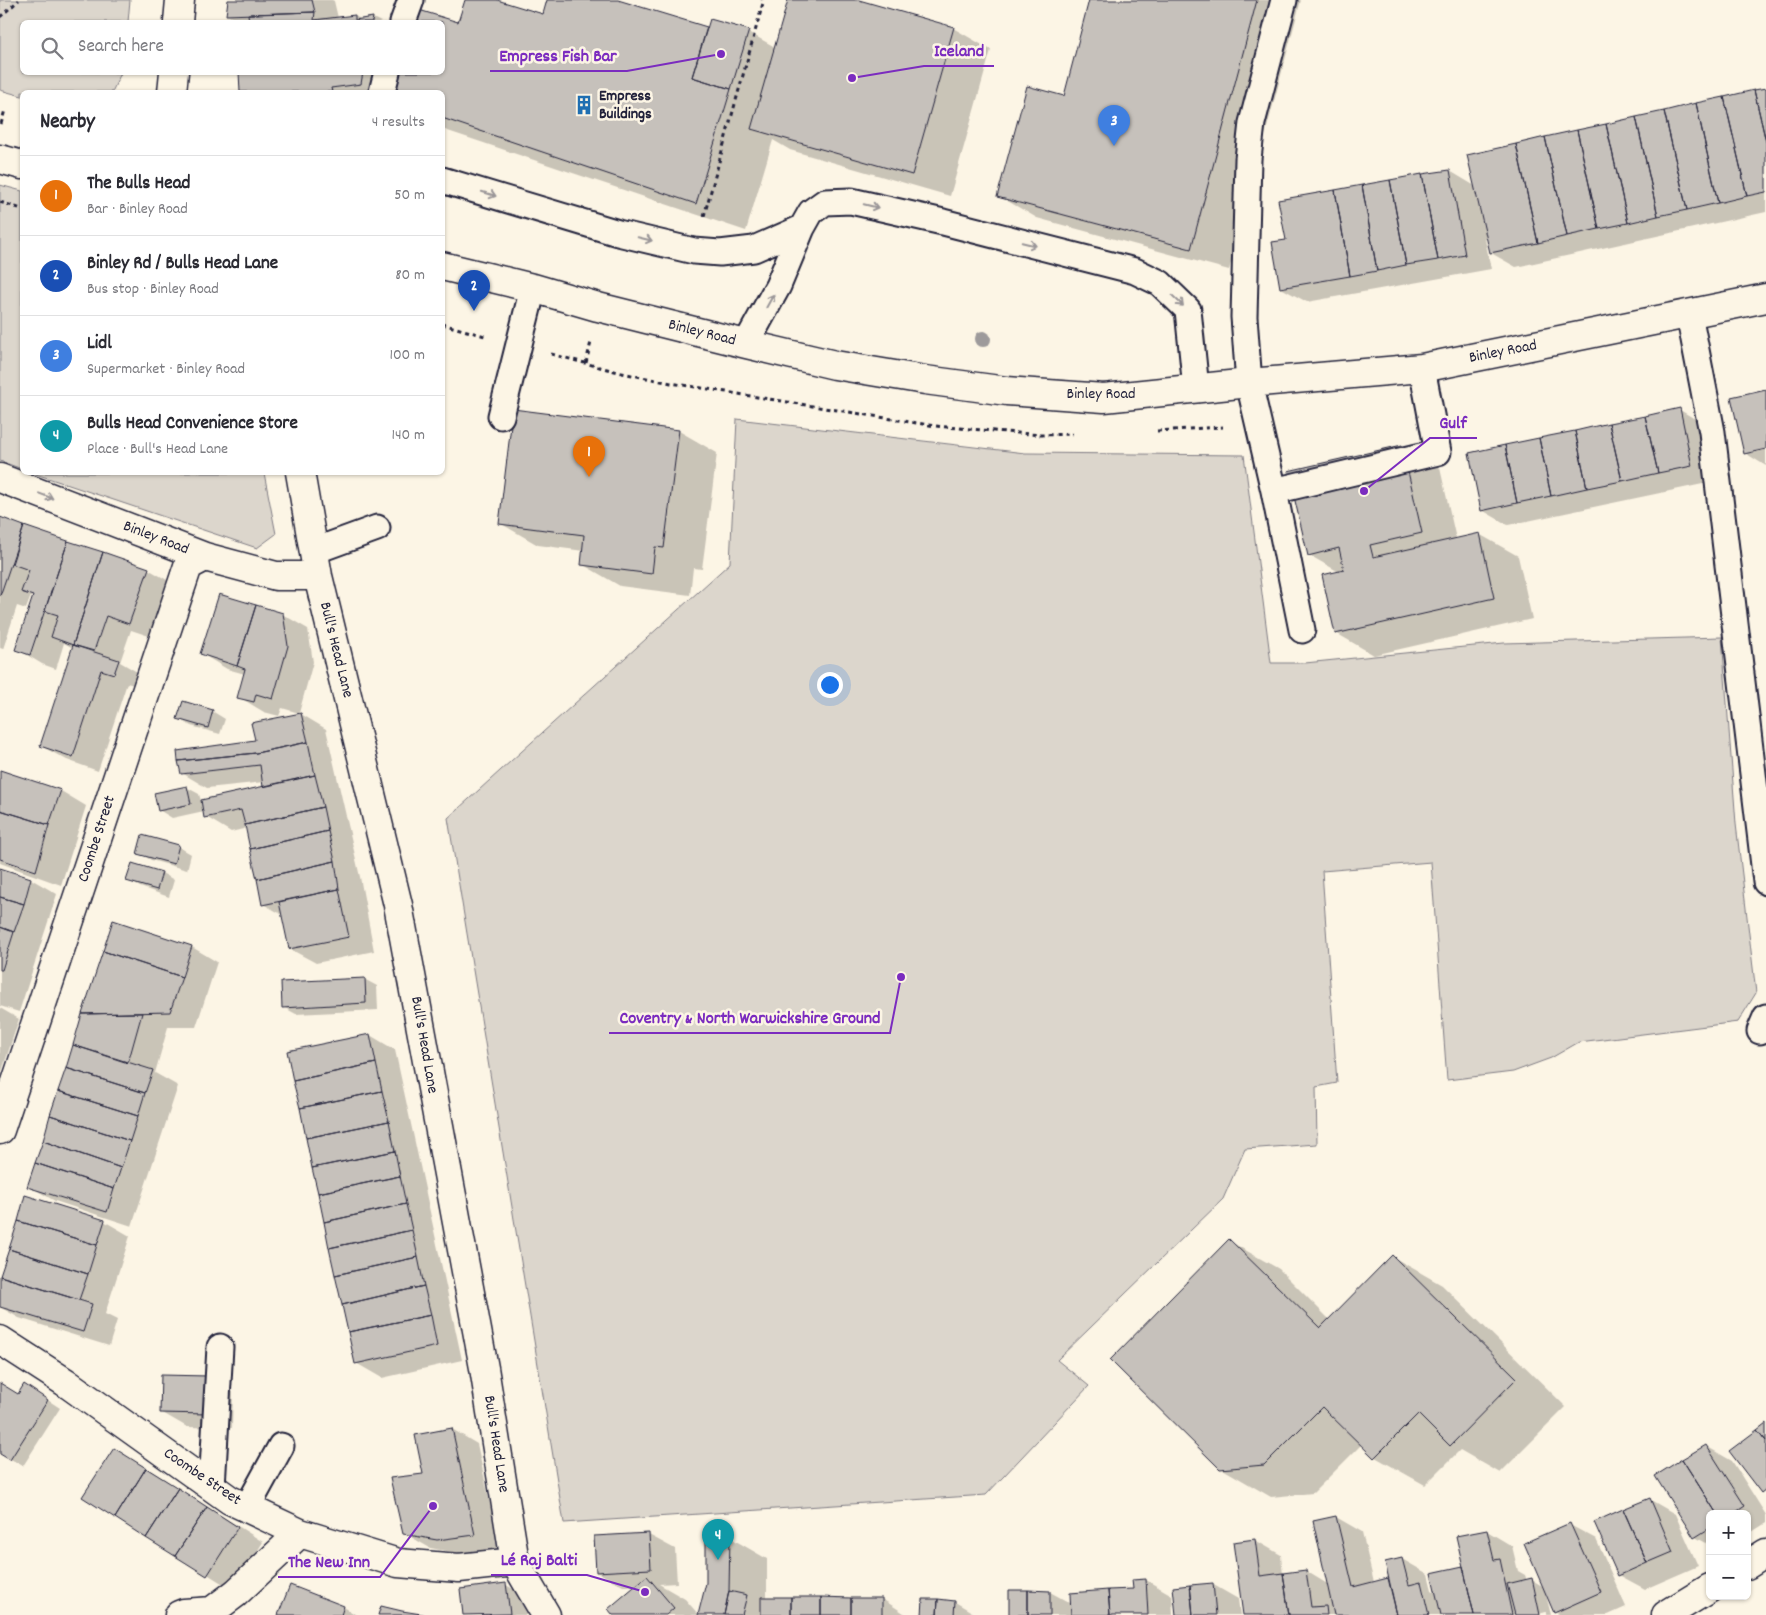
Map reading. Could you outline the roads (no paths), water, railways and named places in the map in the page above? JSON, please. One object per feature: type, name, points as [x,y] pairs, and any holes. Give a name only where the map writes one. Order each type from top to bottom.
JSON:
[{"type":"street","points":[[178,20],[180,0]]},
{"type":"street","points":[[172,90],[174,75]]},
{"type":"street","points":[[0,159],[20,164]]},
{"type":"street","name":"Binley Road","points":[[445,267],[835,365],[1008,391],[1104,398],[1422,368],[1766,298]]},
{"type":"street","name":"Bull's Head Lane","points":[[301,475],[316,564],[398,905],[484,1368],[516,1562],[546,1615]]},
{"type":"street","name":"Binley Road","points":[[0,478],[205,557],[276,576],[316,564]]},
{"type":"street","name":"Coombe Street","points":[[0,1130],[188,566],[205,557]]},
{"type":"street","name":"Coombe Street","points":[[0,1340],[65,1382],[230,1500],[300,1533],[398,1563],[459,1568],[516,1562]]},
{"type":"street","points":[[179,1615],[212,1611],[236,1593],[300,1533]]},
{"type":"street","points":[[1666,1615],[1706,1590]]},
{"type":"lane","points":[[404,20],[411,0]]},
{"type":"lane","points":[[1284,0],[1252,123],[1248,159],[1244,318],[1249,383],[1274,491],[1302,630]]},
{"type":"lane","points":[[382,90],[386,75]]},
{"type":"lane","points":[[445,181],[618,233],[694,251],[720,253],[754,249],[802,228]]},
{"type":"lane","points":[[746,344],[778,286],[802,228],[812,212],[825,202],[851,201],[943,222],[1135,271],[1160,283],[1188,310],[1196,389]]},
{"type":"lane","points":[[501,416],[533,288]]},
{"type":"lane","points":[[1689,314],[1712,432],[1766,882]]},
{"type":"lane","points":[[1274,491],[1438,452],[1422,368]]},
{"type":"lane","points":[[316,564],[377,528]]},
{"type":"lane","points":[[212,1487],[220,1347]]},
{"type":"lane","points":[[247,1508],[280,1446]]},
{"type":"place","name":"Empress Fish Bar","points":[[721,54]]},
{"type":"place","name":"Iceland","points":[[852,78]]},
{"type":"place","name":"Empress Buildings","points":[[584,105]]},
{"type":"place","name":"Lidl","points":[[1114,146]]},
{"type":"place","name":"Binley Rd / Bulls Head Lane","points":[[474,311]]},
{"type":"place","name":"The Bulls Head","points":[[589,477]]},
{"type":"place","name":"Gulf","points":[[1364,491]]},
{"type":"place","name":"Coventry & North Warwickshire Ground","points":[[901,977]]},
{"type":"place","name":"The New Inn","points":[[433,1506]]},
{"type":"place","name":"Bulls Head Convenience Store","points":[[718,1560]]},
{"type":"place","name":"Lé Raj Balti","points":[[645,1592]]}]
